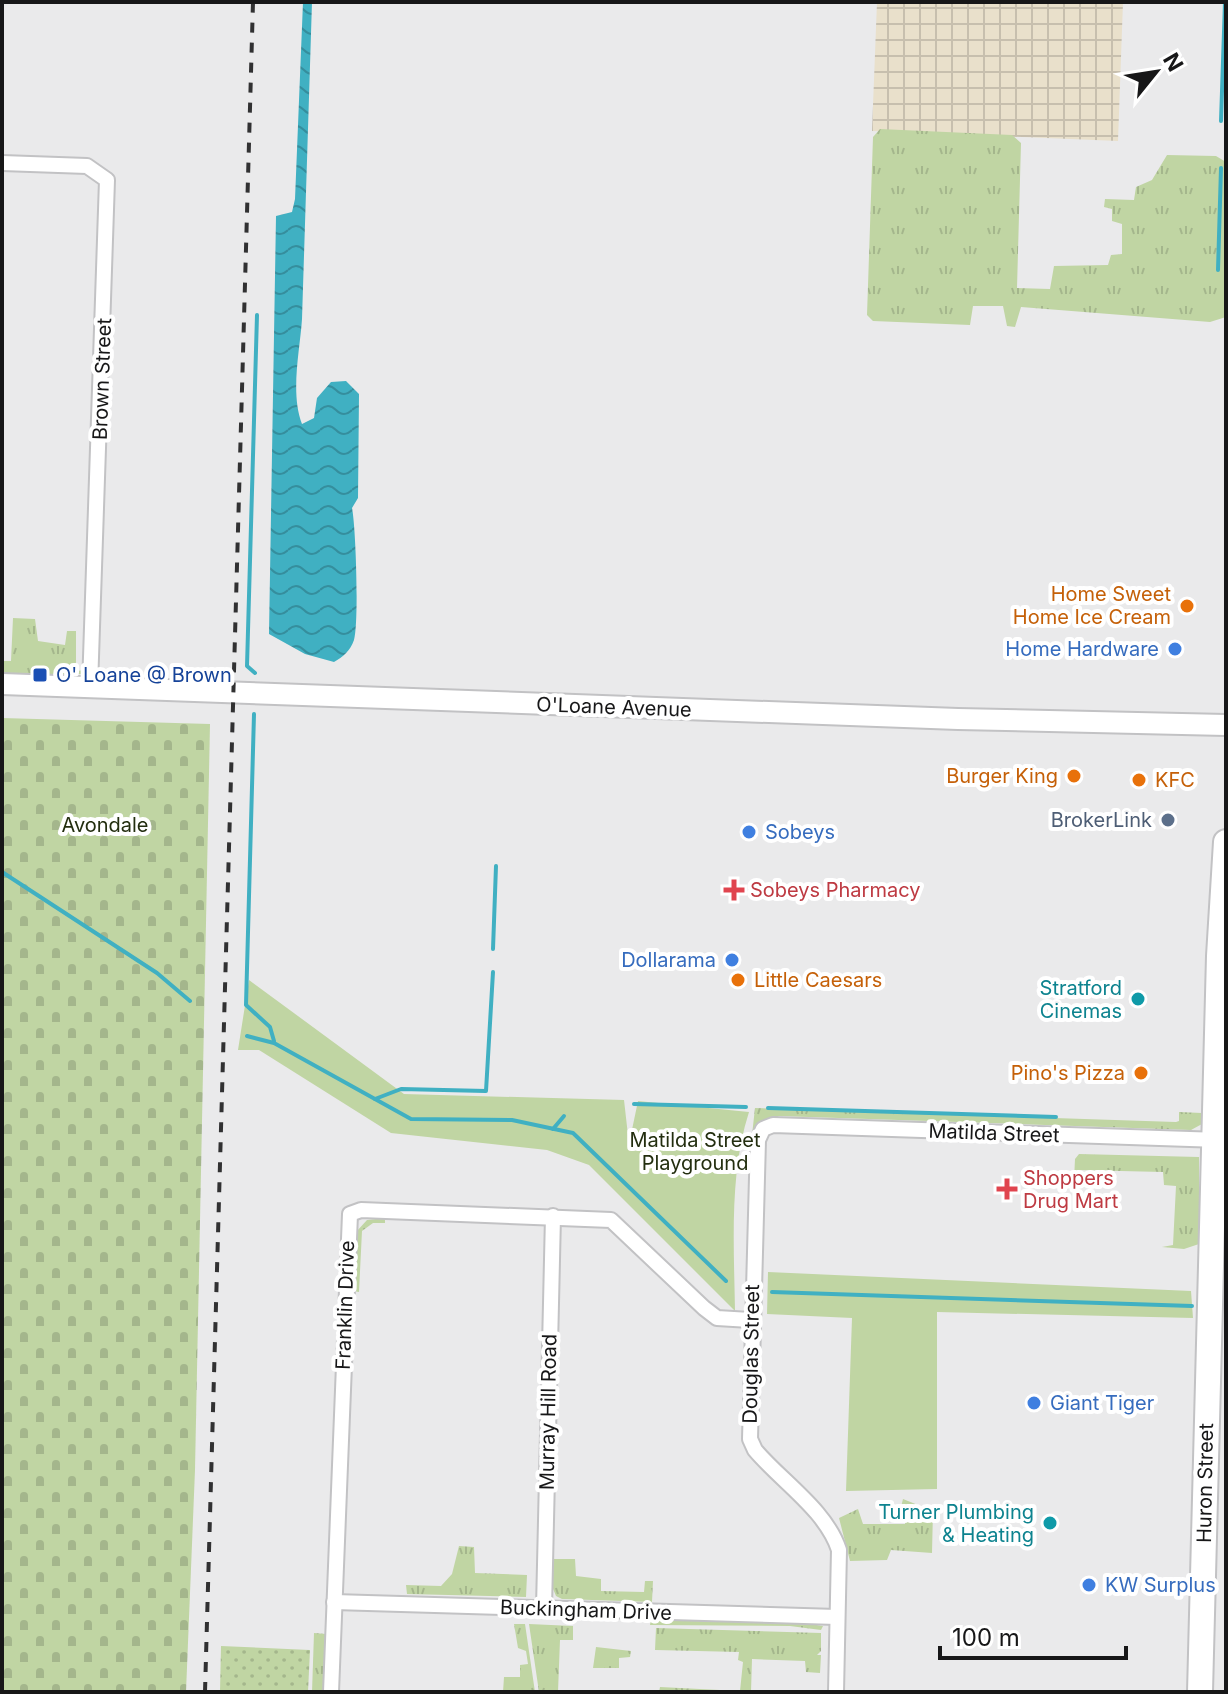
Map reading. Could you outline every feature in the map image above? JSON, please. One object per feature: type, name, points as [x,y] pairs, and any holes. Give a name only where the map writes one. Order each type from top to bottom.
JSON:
[{"type":"main road","name":"Huron Street","points":[[1200,1692],[1220,1140],[1226,842]]},
{"type":"street","name":"Brown Street","points":[[2,163],[87,166],[107,180],[90,687]]},
{"type":"street","name":"O'Loane Avenue","points":[[2,684],[944,719],[1226,725]]},
{"type":"street","name":"Matilda Street","points":[[763,1129],[773,1125],[1220,1140]]},
{"type":"street","name":"Douglas Street","points":[[763,1129],[758,1140],[750,1320],[750,1439],[755,1450],[824,1522],[836,1541],[839,1550],[836,1692]]},
{"type":"street","name":"Franklin Drive","points":[[331,1692],[348,1218],[361,1210],[611,1220],[717,1318],[750,1320]]},
{"type":"street","name":"Murray Hill Road","points":[[544,1608],[553,1216]]},
{"type":"street","name":"Buckingham Drive","points":[[334,1602],[837,1617]]},
{"type":"shaded area","points":[[877,2],[1123,2],[1118,141],[872,131]]},
{"type":"green space","points":[[880,129],[1012,135],[1021,143],[1017,288],[1050,289],[1054,266],[1108,265],[1111,255],[1122,254],[1122,224],[1112,221],[1112,209],[1104,207],[1105,199],[1134,200],[1136,187],[1152,180],[1167,155],[1216,156],[1226,162],[1226,317],[1210,322],[1021,307],[1015,327],[1007,326],[1003,306],[973,306],[970,325],[873,321],[867,315],[873,137]]},
{"type":"green space","points":[[13,618],[35,619],[38,641],[65,645],[67,631],[76,631],[76,671],[85,670],[83,674],[2,674],[2,661],[11,661]]},
{"type":"green space","name":"Avondale","points":[[2,718],[210,724],[195,1470],[186,1692],[2,1692]]},
{"type":"green space","name":"Matilda Street Playground","points":[[249,980],[404,1094],[624,1100],[629,1144],[638,1101],[749,1112],[738,1160],[736,1185],[735,1311],[589,1165],[547,1150],[391,1133],[259,1050],[238,1050]]},
{"type":"green space","points":[[755,1108],[1176,1122],[1179,1121],[1179,1112],[1202,1113],[1202,1124],[1191,1130],[779,1116],[758,1127],[752,1135]]},
{"type":"green space","points":[[1079,1154],[1199,1157],[1199,1244],[1184,1249],[1162,1247],[1173,1245],[1176,1186],[1164,1185],[1163,1172],[1077,1170],[1074,1180],[1075,1159]]},
{"type":"green space","points":[[385,1218],[385,1223],[373,1223],[362,1231],[359,1292],[353,1291],[356,1232],[367,1220]]},
{"type":"green space","points":[[768,1272],[1191,1291],[1193,1318],[937,1312],[937,1489],[846,1491],[852,1318],[767,1314]]},
{"type":"green space","points":[[903,1499],[933,1511],[932,1553],[891,1550],[887,1560],[850,1561],[839,1518],[858,1509],[863,1524],[905,1524],[906,1516],[900,1511]]},
{"type":"green space","points":[[459,1546],[474,1547],[475,1573],[527,1575],[526,1597],[407,1594],[406,1585],[441,1586],[452,1574]]},
{"type":"green space","points":[[553,1559],[575,1559],[576,1576],[601,1579],[601,1591],[644,1592],[645,1581],[653,1581],[652,1602],[562,1599],[556,1596],[551,1584]]},
{"type":"green space","points":[[651,1619],[823,1626],[821,1630],[790,1626],[650,1625]]},
{"type":"green space","points":[[514,1624],[525,1624],[535,1692],[503,1692],[504,1677],[520,1677],[520,1665],[528,1664],[526,1651],[518,1648]]},
{"type":"green space","points":[[529,1624],[573,1626],[573,1640],[560,1640],[558,1692],[539,1692]]},
{"type":"green space","points":[[656,1628],[821,1633],[821,1651],[817,1655],[821,1655],[820,1673],[806,1672],[805,1661],[752,1659],[751,1692],[659,1692],[660,1687],[740,1691],[743,1662],[738,1660],[739,1652],[655,1650]]},
{"type":"green space","points":[[314,1633],[326,1634],[325,1692],[312,1692]]},
{"type":"green space","points":[[221,1646],[310,1650],[308,1692],[220,1692]]},
{"type":"green space","points":[[596,1647],[631,1651],[630,1657],[619,1658],[619,1668],[593,1668]]},
{"type":"water","points":[[303,2],[312,2],[302,319],[296,385],[302,424],[314,418],[317,398],[331,382],[346,381],[359,394],[358,498],[352,508],[356,630],[350,647],[334,662],[305,654],[269,634],[276,216],[292,212],[295,199]]},
{"type":"waterway","points":[[1221,121],[1225,2]]},
{"type":"waterway","points":[[1218,270],[1221,168]]},
{"type":"waterway","points":[[255,673],[247,666],[257,315]]},
{"type":"waterway","points":[[254,714],[246,1005],[270,1027],[274,1041]]},
{"type":"waterway","points":[[493,949],[496,866]]},
{"type":"waterway","points":[[2,872],[157,973],[190,1001]]},
{"type":"waterway","points":[[375,1099],[401,1089],[486,1091],[493,972]]},
{"type":"waterway","points":[[247,1036],[274,1043],[411,1119],[512,1120],[573,1133],[726,1281]]},
{"type":"waterway","points":[[634,1104],[746,1107]]},
{"type":"waterway","points":[[768,1108],[1056,1117]]},
{"type":"waterway","points":[[553,1129],[564,1116]]},
{"type":"waterway","points":[[772,1292],[1192,1306]]},
{"type":"railway","points":[[205,1692],[253,2]]},
{"type":"place","name":"Home Sweet Home Ice Cream","points":[[1187,606]]},
{"type":"place","name":"Home Hardware","points":[[1175,649]]},
{"type":"place","name":"O' Loane @ Brown","points":[[40,675]]},
{"type":"place","name":"Burger King","points":[[1074,776]]},
{"type":"place","name":"KFC","points":[[1139,780]]},
{"type":"place","name":"BrokerLink","points":[[1168,820]]},
{"type":"place","name":"Sobeys","points":[[749,832]]},
{"type":"place","name":"Sobeys Pharmacy","points":[[734,890]]},
{"type":"place","name":"Dollarama","points":[[732,960]]},
{"type":"place","name":"Little Caesars","points":[[738,980]]},
{"type":"place","name":"Stratford Cinemas","points":[[1138,999]]},
{"type":"place","name":"Pino's Pizza","points":[[1141,1073]]},
{"type":"place","name":"Shoppers Drug Mart","points":[[1007,1189]]},
{"type":"place","name":"Giant Tiger","points":[[1034,1403]]},
{"type":"place","name":"Turner Plumbing & Heating","points":[[1050,1523]]},
{"type":"place","name":"KW Surplus","points":[[1089,1585]]}]
